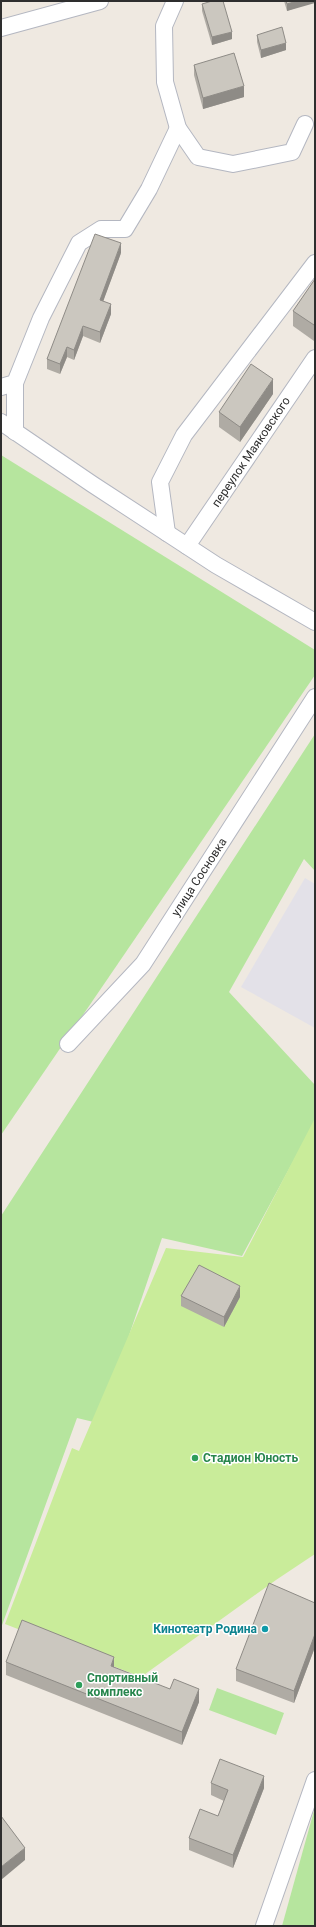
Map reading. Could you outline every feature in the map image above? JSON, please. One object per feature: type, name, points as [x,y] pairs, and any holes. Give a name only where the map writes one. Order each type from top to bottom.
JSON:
[{"type":"street","points":[[1,28],[100,1]]},
{"type":"street","points":[[175,1],[164,26],[164,82],[178,128],[198,157],[233,164],[292,152],[305,124]]},
{"type":"street","points":[[15,432],[8,385],[79,243],[101,229],[125,229],[149,189],[178,128]]},
{"type":"street","points":[[167,533],[160,482],[184,435],[315,263]]},
{"type":"street","name":"переулок Маяковского","points":[[187,546],[315,358]]},
{"type":"street","points":[[1,422],[92,484],[216,565],[315,622]]},
{"type":"street","name":"улица Сосновка","points":[[68,1044],[143,964],[315,697]]},
{"type":"street","points":[[264,1926],[315,1780]]},
{"type":"shaded area","points":[[305,878],[315,884],[315,1028],[241,987]]},
{"type":"green space","points":[[1,455],[315,650],[315,675],[1,1135]]},
{"type":"green space","points":[[315,734],[315,871],[304,859],[229,992],[315,1085],[315,1121],[242,1256],[162,1238],[113,1383],[102,1424],[77,1418],[1,1628],[1,1216]]},
{"type":"green space","name":"Стадион Юность","points":[[315,1118],[315,1554],[276,1580],[141,1677],[5,1624],[72,1448],[79,1451],[166,1248],[243,1257]]},
{"type":"green space","points":[[217,1688],[284,1713],[276,1735],[209,1710]]},
{"type":"green space","points":[[315,1807],[315,1926],[282,1926]]},
{"type":"building","points":[[212,1],[223,1],[232,32],[212,37],[202,4]]},
{"type":"building","points":[[286,1],[297,1],[287,4]]},
{"type":"building","points":[[282,27],[286,43],[261,50],[257,35]]},
{"type":"building","points":[[234,53],[244,86],[203,98],[194,65]]},
{"type":"building","points":[[95,234],[121,243],[100,300],[111,304],[100,332],[83,326],[74,350],[67,347],[60,364],[47,359]]},
{"type":"building","points":[[315,279],[315,323],[314,325],[293,311]]},
{"type":"building","points":[[251,364],[273,379],[240,427],[219,412]]},
{"type":"building","points":[[199,1265],[240,1286],[224,1317],[181,1296]]},
{"type":"building","points":[[269,1583],[315,1603],[315,1634],[294,1691],[236,1669]]},
{"type":"building","name":"Спортивный комплекс","points":[[22,1620],[114,1657],[111,1666],[170,1689],[174,1679],[199,1689],[182,1732],[6,1662]]},
{"type":"building","points":[[220,1759],[264,1776],[233,1855],[189,1838],[200,1809],[218,1816],[228,1790],[211,1783]]},
{"type":"building","points":[[1,1816],[25,1848],[1,1867]]},
{"type":"place","name":"Стадион Юность","points":[[195,1458]]},
{"type":"place","name":"Кинотеатр Родина","points":[[265,1629]]},
{"type":"place","name":"Спортивный комплекс","points":[[79,1685]]}]
